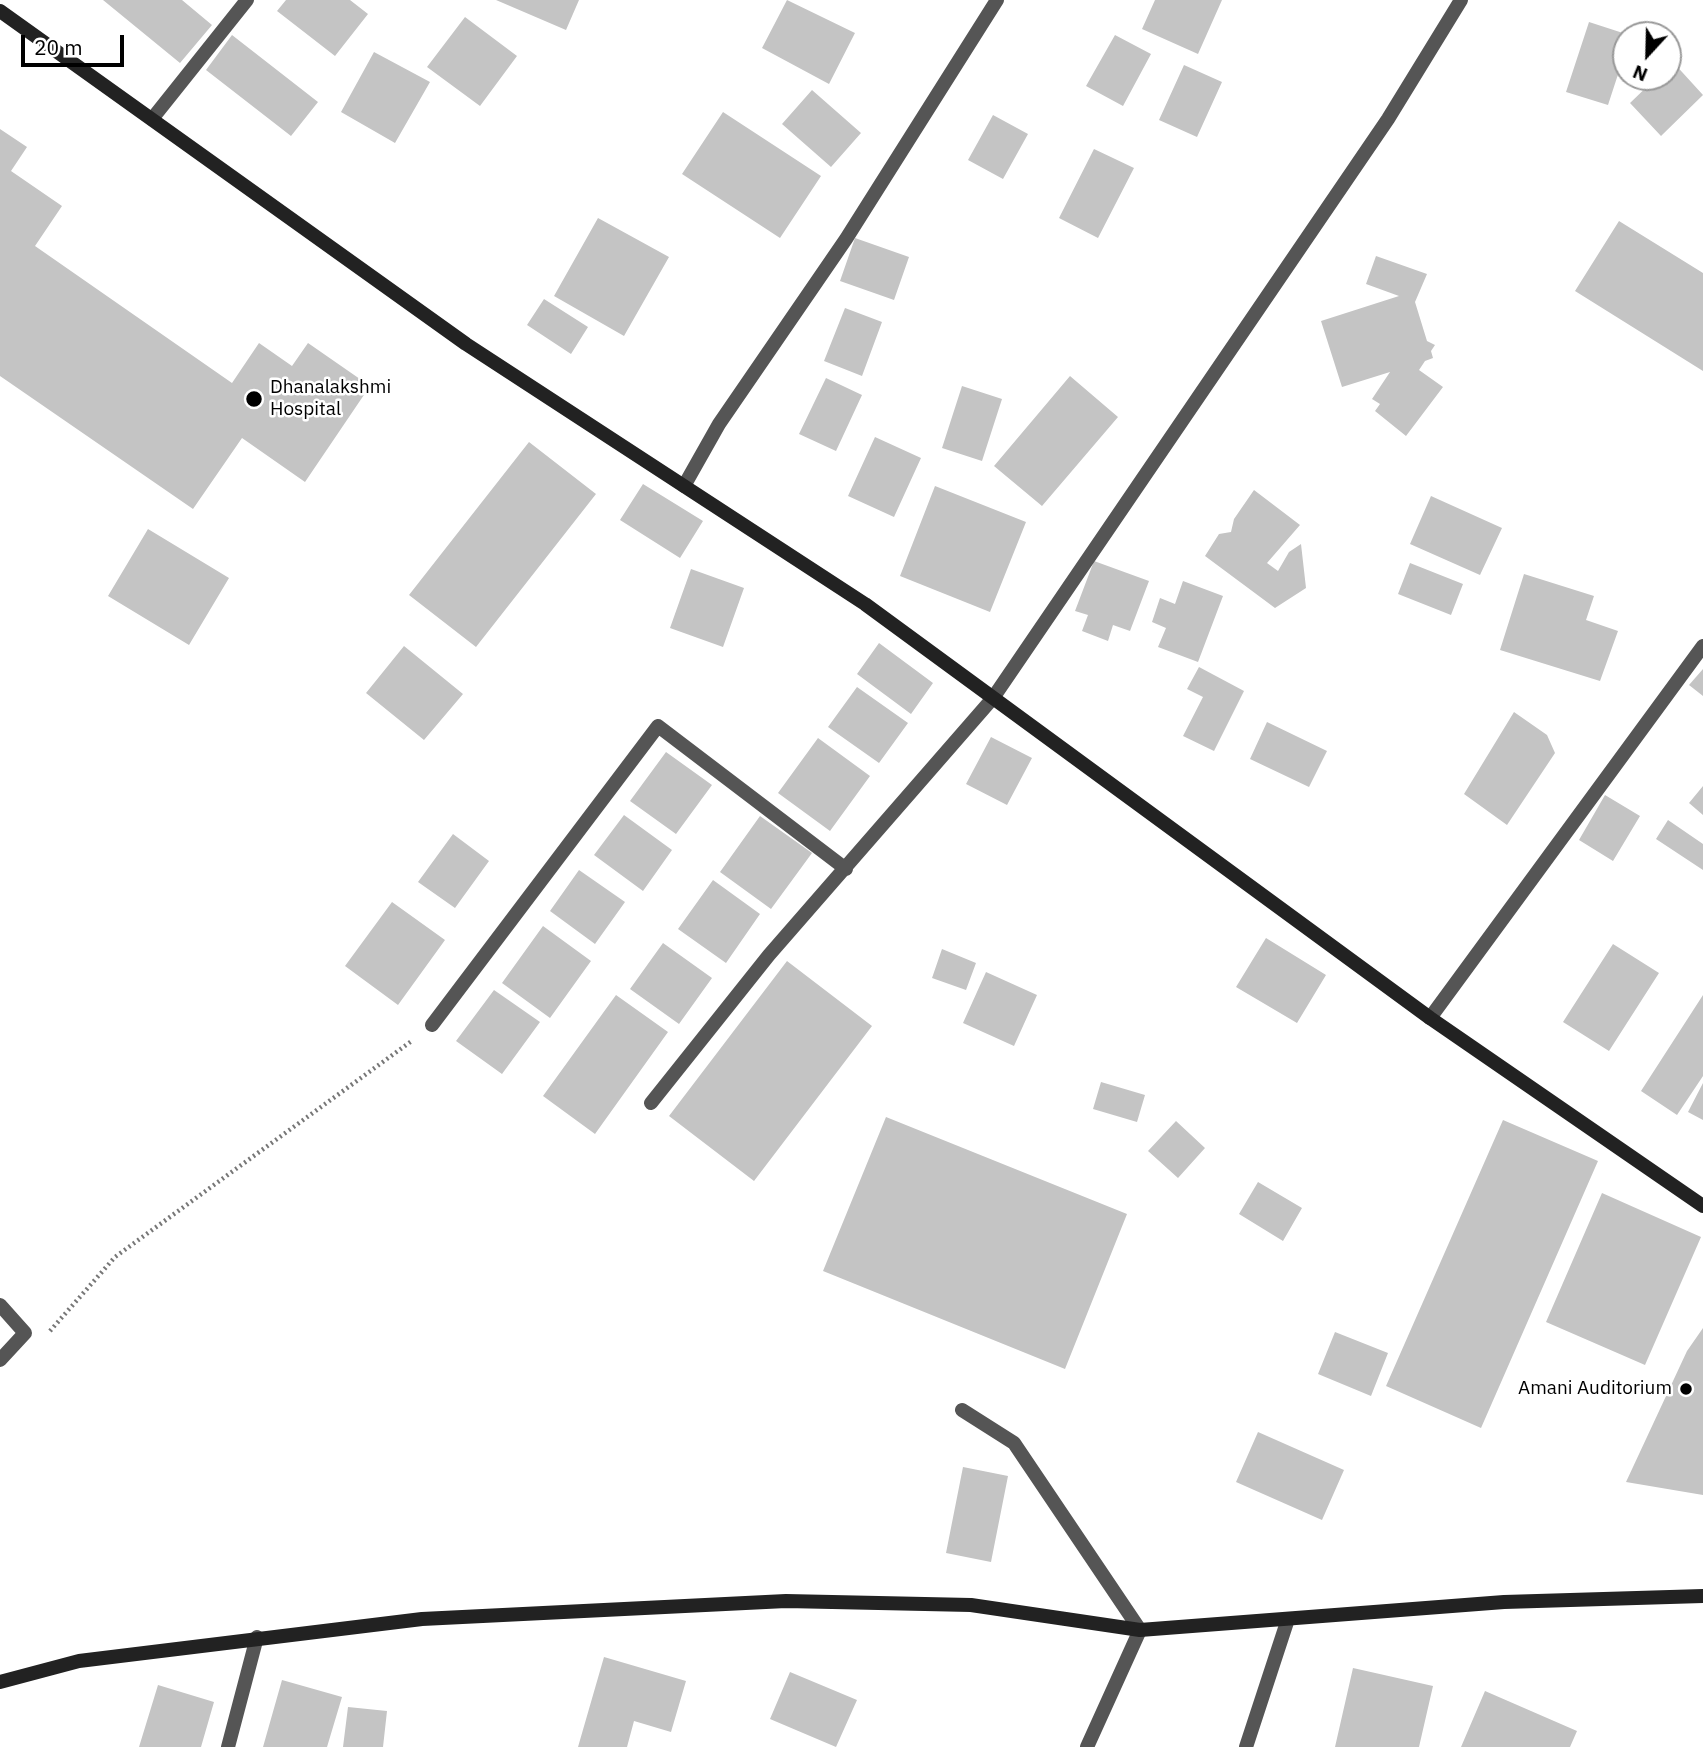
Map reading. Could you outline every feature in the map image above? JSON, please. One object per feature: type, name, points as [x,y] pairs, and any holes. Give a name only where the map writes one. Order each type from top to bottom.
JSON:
[{"type":"street","points":[[152,119],[247,0]]},
{"type":"street","points":[[684,486],[719,424],[846,239],[997,0]]},
{"type":"street","points":[[651,1103],[769,955],[993,698],[1388,119],[1461,0]]},
{"type":"street","points":[[0,10],[466,344],[864,604],[1430,1018],[1703,1206]]},
{"type":"street","points":[[1430,1018],[1703,646]]},
{"type":"street","points":[[432,1026],[658,726],[846,869]]},
{"type":"street","points":[[0,1306],[25,1333],[0,1360]]},
{"type":"street","points":[[962,1409],[1014,1443],[1140,1630]]},
{"type":"street","points":[[0,1682],[79,1661],[257,1637],[422,1619],[786,1601],[971,1605],[1140,1630],[1504,1602],[1703,1596]]},
{"type":"street","points":[[1246,1747],[1288,1619]]},
{"type":"street","points":[[1087,1747],[1140,1630]]},
{"type":"street","points":[[228,1747],[257,1637]]},
{"type":"path","points":[[44,1337],[115,1257],[432,1026]]},
{"type":"building","points":[[103,0],[182,0],[212,25],[180,63]]},
{"type":"building","points":[[286,0],[350,0],[368,14],[335,56],[277,11]]},
{"type":"building","points":[[496,0],[579,0],[566,30]]},
{"type":"building","points":[[787,0],[855,33],[829,84],[762,48]]},
{"type":"building","points":[[1155,0],[1222,0],[1198,54],[1142,29]]},
{"type":"building","points":[[465,17],[517,56],[480,106],[427,67]]},
{"type":"building","points":[[1589,22],[1612,29],[1613,91],[1608,105],[1566,92]]},
{"type":"building","points":[[232,35],[318,102],[291,136],[206,70]]},
{"type":"building","points":[[1115,35],[1151,54],[1123,106],[1086,86]]},
{"type":"building","points":[[374,52],[430,82],[395,143],[341,112]]},
{"type":"building","points":[[1184,65],[1222,82],[1197,137],[1159,120]]},
{"type":"building","points":[[1682,72],[1703,95],[1661,136],[1630,103],[1642,91],[1682,91]]},
{"type":"building","points":[[812,90],[861,133],[831,167],[782,124]]},
{"type":"building","points":[[723,112],[821,176],[780,238],[682,174]]},
{"type":"building","points":[[993,115],[1028,134],[1003,179],[968,160]]},
{"type":"building","points":[[0,129],[27,147],[11,171],[62,206],[35,246],[232,383],[259,343],[292,366],[308,343],[370,386],[305,482],[242,438],[193,509],[0,376]]},
{"type":"building","points":[[1094,149],[1134,168],[1098,238],[1059,218]]},
{"type":"building","points":[[598,218],[669,257],[624,336],[554,296]]},
{"type":"building","points":[[1619,221],[1703,273],[1703,371],[1575,291]]},
{"type":"building","points":[[855,238],[909,257],[894,300],[840,281]]},
{"type":"building","points":[[1376,256],[1427,274],[1415,302],[1427,341],[1435,345],[1431,351],[1433,358],[1425,361],[1419,370],[1443,387],[1406,436],[1375,411],[1380,404],[1372,399],[1390,372],[1342,387],[1321,321],[1399,296],[1366,284]]},
{"type":"building","points":[[544,299],[588,327],[571,354],[527,325]]},
{"type":"building","points":[[845,308],[882,322],[862,376],[824,361]]},
{"type":"building","points":[[1070,376],[1118,417],[1042,506],[994,466]]},
{"type":"building","points":[[826,378],[862,395],[836,451],[799,434]]},
{"type":"building","points":[[962,386],[1002,399],[982,461],[942,448]]},
{"type":"building","points":[[875,437],[921,458],[894,517],[848,496]]},
{"type":"building","points":[[529,442],[596,494],[476,647],[409,595]]},
{"type":"building","points":[[643,484],[703,521],[680,558],[620,520]]},
{"type":"building","points":[[935,486],[1026,522],[990,612],[900,576]]},
{"type":"building","points":[[1254,490],[1300,525],[1267,563],[1278,571],[1289,552],[1301,544],[1306,588],[1275,608],[1205,556],[1219,534],[1231,532],[1234,519]]},
{"type":"building","points":[[1431,496],[1502,528],[1480,575],[1410,544]]},
{"type":"building","points":[[148,529],[229,578],[189,645],[108,596]]},
{"type":"building","points":[[1094,561],[1149,581],[1130,631],[1113,625],[1108,641],[1082,631],[1088,615],[1075,611]]},
{"type":"building","points":[[1410,563],[1463,584],[1451,615],[1398,594]]},
{"type":"building","points":[[691,569],[744,588],[723,647],[670,628]]},
{"type":"building","points":[[1524,574],[1594,596],[1586,620],[1618,631],[1600,681],[1500,650]]},
{"type":"building","points":[[1183,581],[1223,596],[1198,662],[1158,647],[1166,628],[1152,622],[1160,598],[1175,604]]},
{"type":"building","points":[[879,643],[933,683],[911,714],[857,674]]},
{"type":"building","points":[[404,646],[463,694],[424,740],[366,693]]},
{"type":"building","points":[[1199,667],[1244,691],[1214,751],[1183,736],[1203,697],[1187,689]]},
{"type":"building","points":[[1703,669],[1703,696],[1689,685]]},
{"type":"building","points":[[857,687],[908,723],[879,763],[828,727]]},
{"type":"building","points":[[1514,712],[1547,735],[1555,753],[1507,825],[1464,794]]},
{"type":"building","points":[[1267,722],[1327,751],[1309,787],[1250,759]]},
{"type":"building","points":[[991,737],[1032,758],[1007,805],[966,784]]},
{"type":"building","points":[[818,738],[870,776],[830,831],[778,793]]},
{"type":"building","points":[[666,752],[712,785],[676,834],[630,801]]},
{"type":"building","points":[[1703,786],[1703,815],[1689,803]]},
{"type":"building","points":[[1605,795],[1640,816],[1613,861],[1579,840]]},
{"type":"building","points":[[624,815],[672,850],[643,891],[594,855]]},
{"type":"building","points":[[760,816],[812,853],[771,909],[720,872]]},
{"type":"building","points":[[1668,820],[1703,844],[1703,870],[1656,839]]},
{"type":"building","points":[[453,834],[489,861],[455,908],[418,882]]},
{"type":"building","points":[[579,870],[625,902],[595,944],[550,911]]},
{"type":"building","points":[[713,880],[760,914],[726,963],[678,929]]},
{"type":"building","points":[[392,902],[445,940],[398,1005],[345,966]]},
{"type":"building","points":[[543,926],[591,961],[550,1018],[502,983]]},
{"type":"building","points":[[1266,938],[1326,975],[1297,1023],[1236,987]]},
{"type":"building","points":[[663,943],[712,978],[679,1024],[630,989]]},
{"type":"building","points":[[1613,944],[1659,973],[1609,1051],[1563,1022]]},
{"type":"building","points":[[942,949],[976,963],[966,990],[932,978]]},
{"type":"building","points":[[787,961],[872,1026],[754,1181],[669,1116]]},
{"type":"building","points":[[986,972],[1037,995],[1014,1046],[963,1023]]},
{"type":"building","points":[[494,990],[540,1022],[502,1074],[456,1041]]},
{"type":"building","points":[[616,995],[668,1032],[595,1134],[543,1096]]},
{"type":"building","points":[[1703,995],[1703,1076],[1677,1115],[1641,1091]]},
{"type":"building","points":[[1101,1082],[1145,1095],[1137,1122],[1093,1109]]},
{"type":"building","points":[[1703,1083],[1703,1120],[1688,1112]]},
{"type":"building","points":[[886,1117],[1127,1214],[1065,1369],[823,1271]]},
{"type":"building","points":[[1503,1120],[1598,1161],[1481,1428],[1386,1386]]},
{"type":"building","points":[[1176,1121],[1205,1148],[1178,1178],[1148,1151]]},
{"type":"building","points":[[1258,1182],[1302,1208],[1283,1241],[1239,1214]]},
{"type":"building","points":[[1602,1193],[1701,1237],[1645,1365],[1546,1322]]},
{"type":"building","name":"Amani Auditorium","points":[[1703,1328],[1703,1495],[1626,1482],[1687,1351]]},
{"type":"building","points":[[1335,1332],[1388,1353],[1371,1396],[1318,1374]]},
{"type":"building","points":[[1258,1432],[1344,1470],[1322,1520],[1236,1482]]},
{"type":"building","points":[[963,1467],[1008,1476],[991,1562],[946,1553]]},
{"type":"building","points":[[604,1657],[686,1681],[671,1732],[634,1721],[627,1747],[578,1747]]},
{"type":"building","points":[[1353,1668],[1433,1686],[1419,1747],[1335,1747]]},
{"type":"building","points":[[790,1672],[857,1700],[836,1747],[770,1719]]},
{"type":"building","points":[[282,1680],[342,1697],[327,1747],[263,1747]]},
{"type":"building","points":[[158,1685],[214,1702],[201,1747],[139,1747]]},
{"type":"building","points":[[1485,1691],[1577,1731],[1570,1747],[1461,1747]]},
{"type":"building","points":[[348,1707],[387,1711],[383,1747],[343,1747]]},
{"type":"place","name":"Dhanalakshmi Hospital","points":[[254,399]]},
{"type":"place","name":"Amani Auditorium","points":[[1686,1389]]}]
